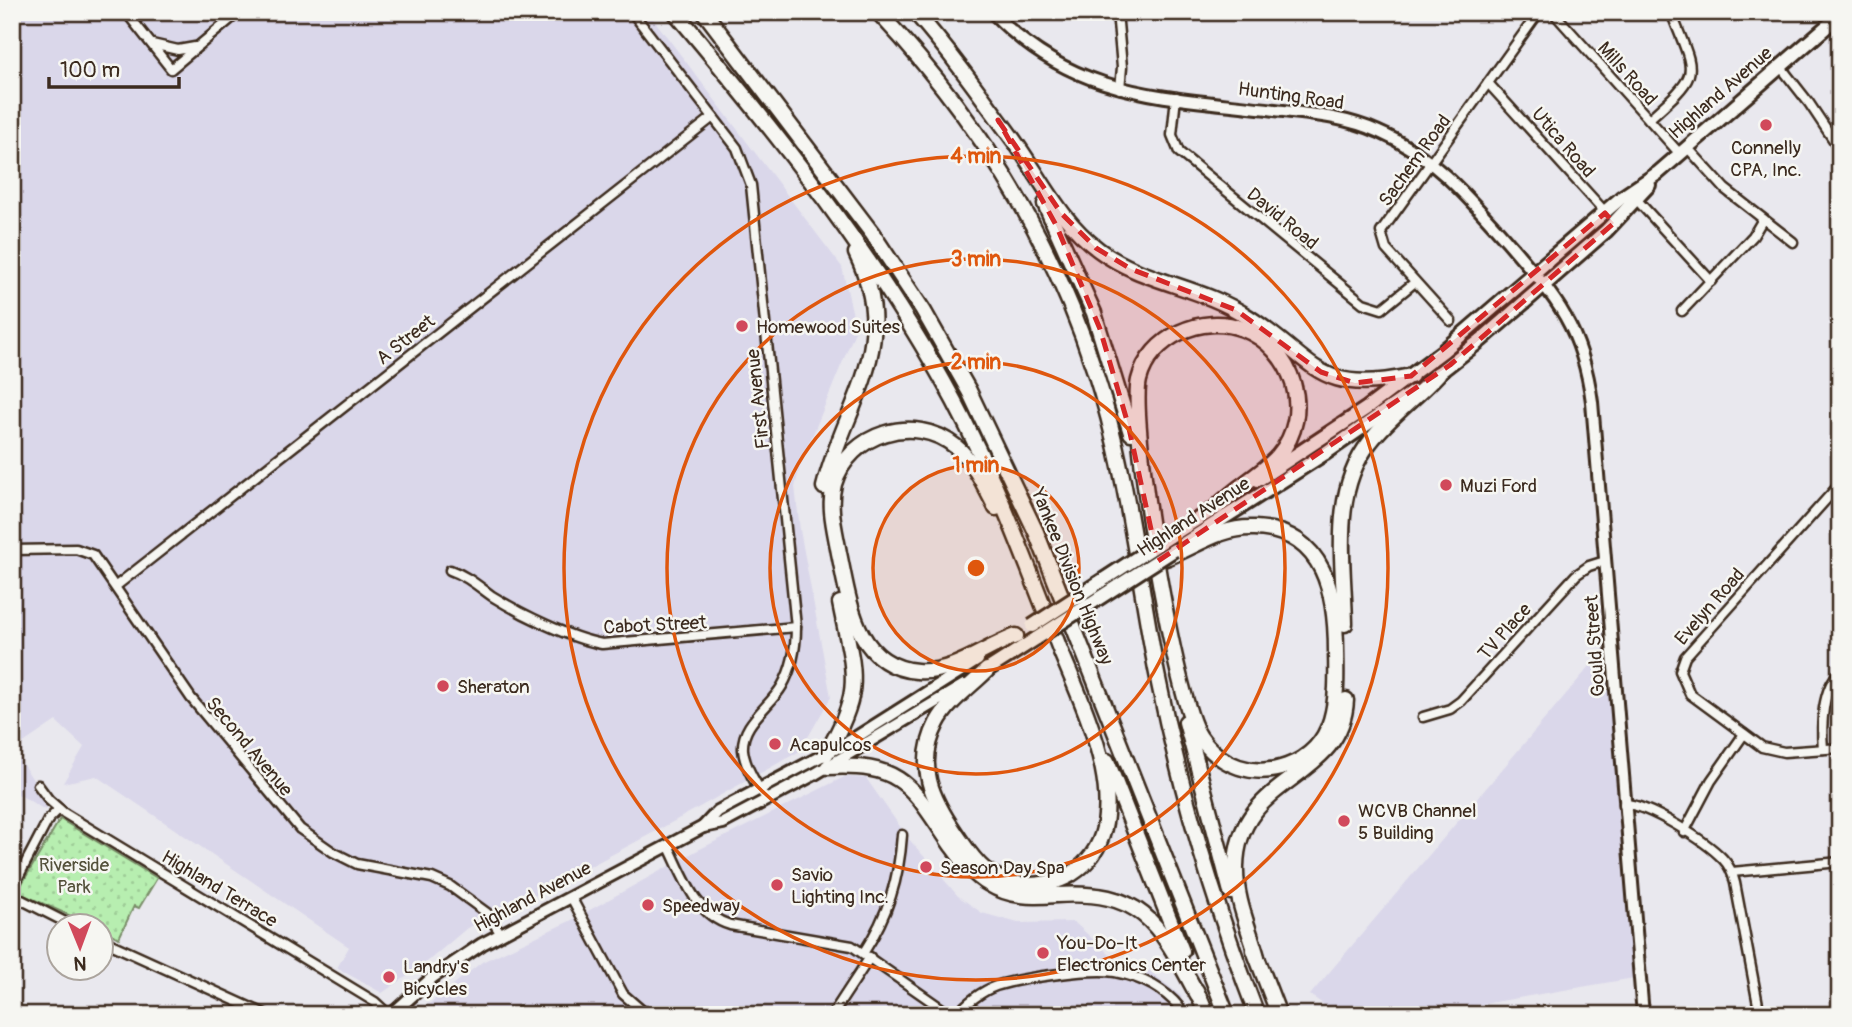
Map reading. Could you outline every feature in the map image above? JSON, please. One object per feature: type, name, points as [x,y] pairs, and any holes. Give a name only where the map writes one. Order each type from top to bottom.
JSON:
[{"type":"highway","points":[[675,12],[866,256],[939,374],[998,490],[1207,1015]]},
{"type":"highway","name":"Yankee Division Highway","points":[[704,12],[877,239],[923,310],[976,405],[1036,532],[1227,1015]]},
{"type":"highway","points":[[878,12],[941,85],[997,162],[1053,265],[1083,338],[1115,443],[1157,673],[1181,778],[1216,899],[1257,1015]]},
{"type":"highway","points":[[915,12],[998,120],[1060,213],[1083,237],[1116,261],[1236,310],[1310,365],[1331,377],[1367,384],[1411,376]]},
{"type":"highway","points":[[998,120],[1050,214],[1088,298],[1124,406],[1150,519]]},
{"type":"highway","points":[[816,190],[862,266],[872,297],[875,324],[869,369],[823,494],[824,524],[855,677],[849,714],[827,761],[873,767],[900,779],[919,799],[968,867],[999,889],[1029,897],[1097,894],[1136,908],[1164,936],[1198,996]]},
{"type":"highway","points":[[1217,507],[1237,487],[1281,452],[1292,431],[1297,404],[1291,374],[1272,348],[1242,328],[1211,324],[1190,328],[1170,338],[1155,351],[1141,375],[1136,421],[1183,710],[1212,827],[1238,912],[1279,1015]]},
{"type":"highway","points":[[1257,957],[1237,885],[1237,851],[1242,831],[1263,800],[1325,752],[1338,732],[1345,714],[1343,521],[1348,485],[1359,457],[1372,438],[1438,374]]},
{"type":"highway","points":[[1016,636],[988,646],[958,664],[928,671],[897,666],[869,646],[852,615],[832,516],[832,493],[843,465],[866,442],[892,431],[925,432],[953,444],[965,456],[989,494],[1041,600]]},
{"type":"highway","points":[[1159,560],[1173,547],[1219,533],[1255,528],[1284,535],[1312,556],[1329,583],[1335,611],[1336,703],[1328,731],[1308,755],[1285,767],[1252,770],[1226,762],[1204,743],[1193,725],[1172,641]]},
{"type":"highway","points":[[987,670],[951,703],[938,721],[928,751],[927,775],[935,803],[968,852],[982,867],[1000,879],[1026,885],[1056,881],[1083,865],[1098,845],[1105,825],[1107,799],[1086,716]]},
{"type":"main road","name":"Hunting Road","points":[[992,12],[1012,32],[1047,59],[1086,79],[1120,89],[1352,122],[1386,135],[1432,163],[1456,185],[1544,285]]},
{"type":"main road","name":"Highland Avenue","points":[[1173,547],[1217,507],[1328,435],[1411,376],[1605,213],[1658,173],[1840,15]]},
{"type":"main road","name":"Highland Avenue","points":[[390,1015],[440,972],[501,934],[702,827],[723,823],[767,800],[1032,626],[1173,547],[1331,449],[1438,374],[1544,285],[1614,223],[1658,173]]},
{"type":"main road","name":"Gould Street","points":[[1544,285],[1571,321],[1587,369],[1643,1015]]},
{"type":"main road","name":"Highland Avenue","points":[[702,827],[718,811],[827,761],[987,670],[1159,560]]},
{"type":"street","points":[[126,12],[171,69],[239,12]]},
{"type":"street","name":"First Avenue","points":[[632,12],[741,154],[751,185],[796,627],[794,655],[788,674],[778,693],[752,722],[743,743],[746,762],[767,800]]},
{"type":"street","points":[[1117,12],[1122,67],[1120,89]]},
{"type":"street","name":"Sachem Road","points":[[1451,321],[1386,249],[1381,232],[1539,12]]},
{"type":"street","name":"Mills Road","points":[[1553,12],[1648,119],[1725,189],[1793,242]]},
{"type":"street","points":[[1648,119],[1684,87],[1691,74],[1690,60],[1671,12]]},
{"type":"street","points":[[150,44],[178,50],[197,46]]},
{"type":"street","points":[[1780,66],[1810,103],[1837,145]]},
{"type":"street","name":"Utica Road","points":[[1488,83],[1614,223]]},
{"type":"street","name":"David Road","points":[[1176,97],[1172,135],[1179,152],[1363,303],[1382,309],[1415,282]]},
{"type":"street","name":"A Street","points":[[116,586],[713,117]]},
{"type":"street","points":[[1637,200],[1711,281]]},
{"type":"street","points":[[1682,312],[1753,236],[1763,219]]},
{"type":"street","name":"Evelyn Road","points":[[1840,484],[1826,496],[1681,663],[1681,679],[1690,694],[1744,734],[1771,750],[1840,748]]},
{"type":"street","name":"Second Avenue","points":[[12,550],[85,551],[96,557],[191,698],[300,829],[333,852],[357,864],[432,878],[450,886],[487,913],[501,934]]},
{"type":"street","name":"TV Place","points":[[1423,717],[1458,704],[1576,575],[1589,566],[1605,562]]},
{"type":"street","name":"Cabot Street","points":[[450,570],[468,578],[498,599],[595,643],[628,644],[796,627]]},
{"type":"street","points":[[1823,748],[1829,689],[1840,672]]},
{"type":"street","points":[[1684,832],[1711,781],[1744,734]]},
{"type":"street","name":"Highland Terrace","points":[[38,785],[59,809],[363,994],[390,1015]]},
{"type":"street","points":[[1624,804],[1642,807],[1684,832],[1720,856],[1732,872],[1760,1015]]},
{"type":"street","points":[[12,889],[48,820],[59,809]]},
{"type":"street","points":[[832,1015],[880,927],[892,896],[902,835]]},
{"type":"street","points":[[667,845],[699,904],[715,919],[730,925],[839,942],[867,955],[951,1015]]},
{"type":"street","points":[[1732,872],[1840,862]]},
{"type":"street","points":[[12,895],[46,912]]},
{"type":"street","points":[[571,897],[623,995],[647,1015]]},
{"type":"street","points":[[116,946],[267,1015]]},
{"type":"street","points":[[957,1015],[995,986],[1099,971],[1125,974],[1154,985],[1177,1011]]},
{"type":"highlighted area","points":[[998,120],[1061,213],[1096,248],[1131,269],[1236,310],[1321,372],[1355,383],[1411,376],[1605,213],[1614,223],[1450,365],[1158,561],[1128,424],[1100,329],[1056,225]]},
{"type":"shaded area","points":[[12,12],[648,12],[842,267],[856,329],[800,466],[795,487],[800,530],[831,697],[800,751],[508,910],[467,928],[421,967],[382,993],[337,968],[349,947],[96,776],[63,783],[84,747],[56,721],[13,750],[50,805],[45,810],[20,795],[12,797]]},
{"type":"shaded area","points":[[1607,646],[1634,978],[1419,1015],[1339,1015],[1310,995]]},
{"type":"shaded area","points":[[844,777],[866,778],[908,838],[958,896],[982,913],[1018,923],[1074,922],[1121,965],[1147,969],[1182,997],[1163,1015],[415,1015],[482,962],[570,921],[696,851]]},
{"type":"green space","name":"Riverside Park","points":[[60,819],[157,878],[139,908],[134,906],[119,938],[116,937],[116,912],[62,912],[17,892]]},
{"type":"place","name":"Connelly CPA, Inc.","points":[[1766,125]]},
{"type":"place","name":"Homewood Suites","points":[[742,326]]},
{"type":"place","name":"Muzi Ford","points":[[1446,485]]},
{"type":"place","name":"Sheraton","points":[[443,686]]},
{"type":"place","name":"Acapulcos","points":[[775,744]]},
{"type":"place","name":"WCVB Channel 5 Building","points":[[1344,821]]},
{"type":"place","name":"Season Day Spa","points":[[926,867]]},
{"type":"place","name":"Savio Lighting Inc.","points":[[777,885]]},
{"type":"place","name":"Speedway","points":[[648,905]]},
{"type":"place","name":"You-Do-It Electronics Center","points":[[1043,953]]},
{"type":"place","name":"Landry's Bicycles","points":[[389,977]]}]
